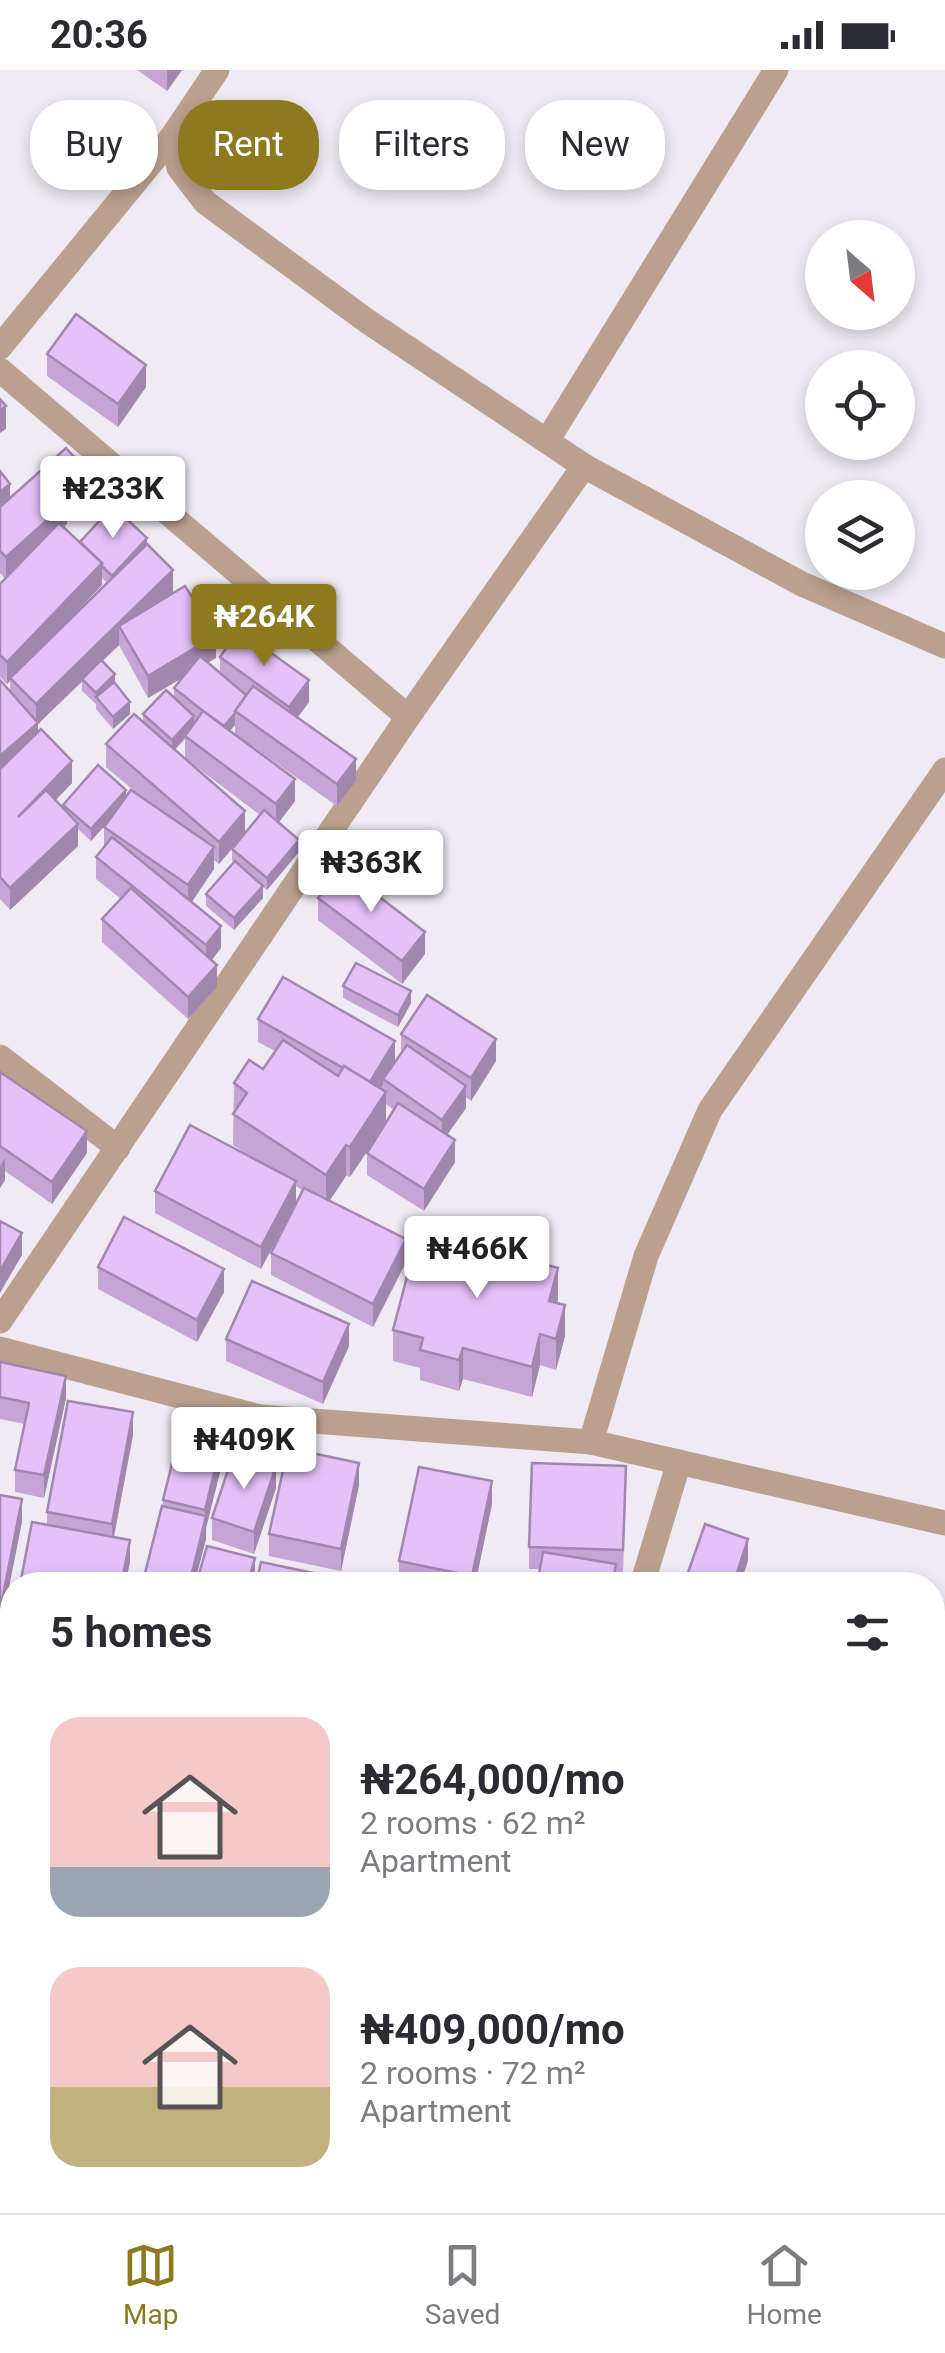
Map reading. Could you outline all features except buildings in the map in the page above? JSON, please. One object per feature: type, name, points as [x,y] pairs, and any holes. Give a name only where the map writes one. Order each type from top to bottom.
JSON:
[{"type":"street","points":[[0,347],[172,137],[217,70]]},
{"type":"street","points":[[546,441],[776,70]]},
{"type":"street","points":[[172,137],[179,168],[205,202],[367,321],[546,441],[584,466],[802,584],[945,646]]},
{"type":"street","points":[[0,370],[408,717]]},
{"type":"street","points":[[0,1322],[408,717],[584,466]]},
{"type":"street","points":[[591,1442],[646,1256],[710,1110],[945,770]]},
{"type":"street","points":[[0,1057],[118,1148]]},
{"type":"street","points":[[0,1349],[260,1418],[591,1442],[945,1522]]},
{"type":"street","points":[[646,1572],[679,1462]]}]
